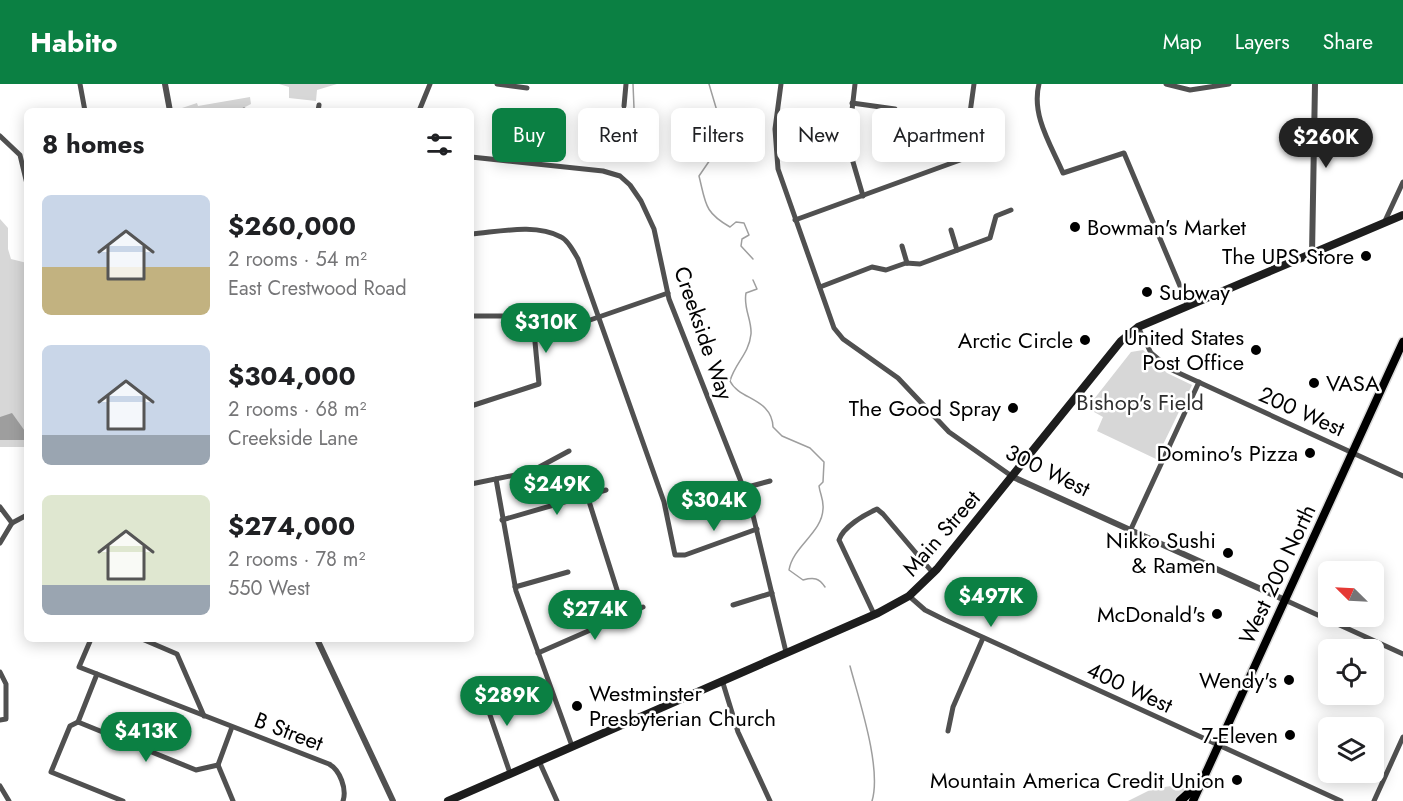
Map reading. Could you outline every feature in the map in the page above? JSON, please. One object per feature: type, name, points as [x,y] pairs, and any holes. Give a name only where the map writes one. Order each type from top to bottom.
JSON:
[{"type":"highway","points":[[1180,801],[1204,779]]},
{"type":"main road","name":"Main Street","points":[[448,801],[874,614],[909,596],[933,573],[1013,477],[1121,341],[1138,327],[1403,215]]},
{"type":"main road","name":"West 200 North","points":[[1193,801],[1403,342]]},
{"type":"street","points":[[80,84],[84,108]]},
{"type":"street","points":[[165,84],[169,108]]},
{"type":"street","points":[[420,108],[430,84]]},
{"type":"street","points":[[497,84],[527,88]]},
{"type":"street","points":[[624,105],[626,84]]},
{"type":"street","name":"300 West","points":[[781,84],[775,129],[778,169],[829,318],[843,339],[898,378],[949,432],[1013,477],[1285,600]]},
{"type":"street","points":[[855,84],[848,145],[863,196]]},
{"type":"street","points":[[795,220],[974,155],[969,120],[974,84]]},
{"type":"street","points":[[1039,84],[1036,96],[1038,115],[1063,173],[1124,153],[1188,305]]},
{"type":"street","points":[[1166,84],[1190,90],[1229,84]]},
{"type":"street","points":[[1312,254],[1315,84]]},
{"type":"street","points":[[852,103],[888,108]]},
{"type":"street","points":[[0,136],[20,155],[24,172]]},
{"type":"street","name":"Creekside Way","points":[[474,157],[603,171],[620,176],[641,201],[654,230],[668,293],[744,488],[786,652]]},
{"type":"street","points":[[1384,223],[1403,182]]},
{"type":"street","points":[[820,287],[872,267],[886,270],[907,263],[920,264],[990,238],[996,216],[1011,210]]},
{"type":"street","points":[[474,234],[517,230],[545,231],[563,237],[578,259],[601,317],[664,502],[675,555],[684,555],[756,529]]},
{"type":"street","points":[[951,230],[957,250]]},
{"type":"street","points":[[902,246],[907,263]]},
{"type":"street","points":[[853,265],[856,273]]},
{"type":"street","points":[[474,316],[497,314],[567,328],[668,293]]},
{"type":"street","points":[[474,405],[539,384],[535,342],[539,323]]},
{"type":"street","name":"200 West","points":[[1138,327],[1151,353],[1170,369],[1403,476]]},
{"type":"street","points":[[1131,529],[1199,382]]},
{"type":"street","points":[[474,483],[530,472],[568,451]]},
{"type":"street","points":[[496,479],[515,587],[572,746]]},
{"type":"street","points":[[744,488],[770,481]]},
{"type":"street","points":[[502,520],[606,490]]},
{"type":"street","points":[[587,495],[626,615]]},
{"type":"street","points":[[0,507],[12,523]]},
{"type":"street","points":[[874,614],[840,547],[842,532],[877,509],[933,573]]},
{"type":"street","points":[[0,543],[12,523],[24,517]]},
{"type":"street","points":[[515,587],[568,572]]},
{"type":"street","points":[[733,605],[772,593]]},
{"type":"street","name":"400 West","points":[[909,596],[925,610],[983,638],[1341,801]]},
{"type":"street","points":[[1285,600],[1403,654]]},
{"type":"street","points":[[538,653],[643,608]]},
{"type":"street","points":[[948,731],[953,707],[983,638]]},
{"type":"street","points":[[91,642],[79,667],[232,727],[218,765],[232,801]]},
{"type":"street","points":[[149,642],[177,654],[204,716]]},
{"type":"street","points":[[318,642],[393,801]]},
{"type":"street","points":[[0,672],[6,684],[6,719],[0,720]]},
{"type":"street","points":[[97,674],[78,722],[70,726],[51,772],[123,801]]},
{"type":"street","points":[[723,680],[738,732],[770,801]]},
{"type":"street","points":[[481,689],[510,773]]},
{"type":"street","points":[[78,722],[196,770],[218,765]]},
{"type":"street","name":"B Street","points":[[232,727],[334,767],[345,795],[343,801]]},
{"type":"street","points":[[1374,801],[1403,737]]},
{"type":"street","points":[[539,761],[557,801]]},
{"type":"street","points":[[0,786],[9,801]]},
{"type":"green space","points":[[279,84],[337,84],[317,90],[316,101],[289,98],[289,87]]},
{"type":"green space","points":[[250,97],[251,104],[240,108],[182,108],[197,103],[198,106]]},
{"type":"green space","points":[[0,219],[8,228],[8,249],[11,259],[24,262],[24,447],[0,447]]},
{"type":"green space","name":"Bishop's Field","points":[[1143,350],[1167,373],[1192,385],[1156,459],[1097,431],[1103,417],[1087,408],[1131,352]]},
{"type":"green space","points":[[1190,783],[1188,789],[1175,801],[1128,801],[1152,789]]},
{"type":"shaded area","points":[[12,413],[24,430],[24,440],[0,440],[0,417]]},
{"type":"waterway","points":[[633,84],[634,108]]},
{"type":"waterway","points":[[709,84],[725,138],[699,176],[703,194],[707,206],[721,222],[730,227],[736,222],[744,223],[749,235],[742,239],[741,246],[753,259]]},
{"type":"waterway","points":[[753,280],[757,289],[746,293],[745,298],[751,329],[750,341],[730,381],[740,392],[767,410],[773,427],[782,436],[810,448],[824,462],[823,482],[819,486],[823,503],[821,518],[813,533],[796,554],[789,570],[803,580],[818,580],[825,587]]},
{"type":"waterway","points":[[850,666],[872,753],[874,771],[872,801]]},
{"type":"place","name":"Bowman's Market","points":[[1075,227]]},
{"type":"place","name":"The UPS Store","points":[[1366,256]]},
{"type":"place","name":"Subway","points":[[1147,292]]},
{"type":"place","name":"Arctic Circle","points":[[1085,340]]},
{"type":"place","name":"United States Post Office","points":[[1256,350]]},
{"type":"place","name":"VASA","points":[[1314,383]]},
{"type":"place","name":"The Good Spray","points":[[1013,408]]},
{"type":"place","name":"Domino's Pizza","points":[[1310,453]]},
{"type":"place","name":"Nikko Sushi & Ramen","points":[[1228,553]]},
{"type":"place","name":"McDonald's","points":[[1217,614]]},
{"type":"place","name":"Wendy's","points":[[1289,680]]},
{"type":"place","name":"Westminster Presbyterian Church","points":[[577,706]]},
{"type":"place","name":"7-Eleven","points":[[1290,735]]},
{"type":"place","name":"Mountain America Credit Union","points":[[1237,780]]}]
